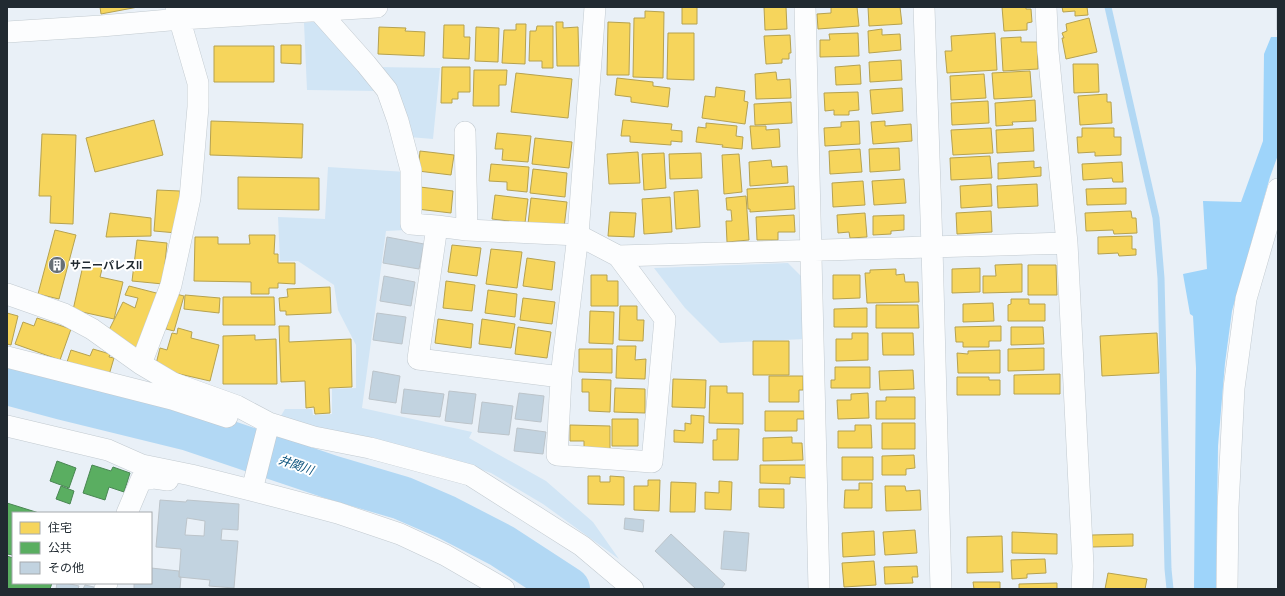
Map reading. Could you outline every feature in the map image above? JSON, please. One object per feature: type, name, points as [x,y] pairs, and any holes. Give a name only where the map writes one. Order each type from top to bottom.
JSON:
[{"type":"street","points":[[7,32],[101,26],[178,13],[318,10],[377,7]]},
{"type":"street","points":[[318,10],[387,90],[398,122],[411,170],[411,224],[467,230],[578,235],[618,256],[665,319],[652,462],[557,455],[562,377],[578,235],[595,7]]},
{"type":"street","points":[[805,7],[819,589]]},
{"type":"street","points":[[924,7],[941,589]]},
{"type":"street","points":[[1046,7],[1048,51],[1067,243],[1083,566],[1082,589]]},
{"type":"street","points":[[141,364],[171,285],[190,198],[198,107],[198,83],[178,13]]},
{"type":"street","points":[[465,132],[467,230]]},
{"type":"street","points":[[1227,589],[1228,507],[1234,388],[1246,299],[1278,189]]},
{"type":"street","points":[[437,226],[418,359],[562,377]]},
{"type":"street","points":[[618,256],[1067,243]]},
{"type":"street","points":[[7,294],[64,314],[92,329],[141,364],[173,382],[237,406],[268,426]]},
{"type":"street","points":[[7,357],[172,399],[232,419],[370,448],[470,475],[582,546],[633,589]]},
{"type":"street","points":[[7,426],[108,450],[142,465],[253,487],[338,513],[400,534],[445,555],[504,589]]},
{"type":"street","points":[[253,487],[268,426]]},
{"type":"street","points":[[127,512],[141,480],[146,478],[196,485],[253,487]]},
{"type":"shaded area","points":[[319,21],[379,91],[307,90],[304,23]]},
{"type":"shaded area","points":[[1271,37],[1278,37],[1278,155],[1270,177],[1232,311],[1225,363],[1218,446],[1216,589],[1194,589],[1196,368],[1193,316],[1190,314],[1183,274],[1207,269],[1203,201],[1241,202],[1263,141],[1264,54]]},
{"type":"shaded area","points":[[376,67],[440,68],[433,139],[409,137]]},
{"type":"shaded area","points":[[328,167],[406,172],[405,230],[386,231],[362,408],[472,432],[469,438],[546,481],[593,522],[619,559],[543,504],[491,473],[443,456],[341,436],[279,419],[285,409],[312,409],[313,415],[332,414],[332,389],[356,388],[356,345],[338,310],[334,285],[298,261],[280,261],[278,217],[325,219]]},
{"type":"shaded area","points":[[788,263],[802,277],[805,339],[720,343],[685,308],[654,268]]},
{"type":"building: 住宅","points":[[100,7],[138,7],[101,14]]},
{"type":"building: 住宅","points":[[682,7],[697,7],[697,24],[682,24]]},
{"type":"building: 住宅","points":[[764,7],[786,7],[787,29],[765,30]]},
{"type":"building: 住宅","points":[[831,7],[857,7],[859,26],[818,29],[817,14],[831,13]]},
{"type":"building: 住宅","points":[[868,7],[900,7],[902,24],[869,26]]},
{"type":"building: 住宅","points":[[1002,7],[1026,7],[1026,9],[1031,9],[1032,22],[1027,23],[1027,30],[1004,31]]},
{"type":"building: 住宅","points":[[1062,7],[1087,7],[1088,15],[1075,16],[1075,11],[1063,12]]},
{"type":"building: 住宅","points":[[645,11],[664,12],[663,78],[633,77],[634,18],[645,18]]},
{"type":"building: 住宅","points":[[1089,18],[1097,52],[1066,59],[1062,38],[1064,38],[1062,33],[1067,31],[1066,24]]},
{"type":"building: 住宅","points":[[556,22],[563,22],[563,28],[578,27],[579,66],[557,66]]},
{"type":"building: 住宅","points":[[608,22],[630,23],[629,75],[607,75]]},
{"type":"building: 住宅","points":[[516,24],[526,24],[525,64],[502,63],[504,30],[516,30]]},
{"type":"building: 住宅","points":[[444,25],[464,25],[464,37],[470,37],[469,59],[443,58]]},
{"type":"building: 住宅","points":[[537,26],[553,26],[553,68],[542,68],[542,61],[529,61],[530,31],[536,31]]},
{"type":"building: 住宅","points":[[379,27],[406,28],[405,31],[425,32],[424,56],[378,54]]},
{"type":"building: 住宅","points":[[476,27],[499,28],[498,62],[475,61]]},
{"type":"building: 住宅","points":[[882,29],[882,35],[900,34],[901,50],[869,53],[868,31]]},
{"type":"building: 住宅","points":[[668,33],[694,33],[694,80],[667,79]]},
{"type":"building: 住宅","points":[[858,33],[859,56],[820,57],[820,40],[830,40],[829,34]]},
{"type":"building: 住宅","points":[[995,33],[997,70],[947,73],[945,51],[952,51],[951,36]]},
{"type":"building: 住宅","points":[[790,35],[791,53],[789,53],[789,59],[782,59],[782,63],[766,64],[764,36]]},
{"type":"building: 住宅","points":[[1021,37],[1021,42],[1037,42],[1038,69],[1003,71],[1001,38]]},
{"type":"building: 住宅","points":[[281,45],[301,45],[301,64],[281,63]]},
{"type":"building: 住宅","points":[[214,46],[274,46],[274,82],[214,82]]},
{"type":"building: 住宅","points":[[901,60],[902,80],[870,82],[869,62]]},
{"type":"building: 住宅","points":[[1073,64],[1098,64],[1099,92],[1074,93]]},
{"type":"building: 住宅","points":[[860,65],[861,84],[836,85],[835,67]]},
{"type":"building: 住宅","points":[[442,67],[470,67],[470,92],[458,92],[458,99],[452,99],[452,103],[441,103]]},
{"type":"building: 住宅","points":[[474,70],[507,70],[506,85],[499,85],[499,106],[473,106]]},
{"type":"building: 住宅","points":[[1030,71],[1032,97],[994,99],[992,73]]},
{"type":"building: 住宅","points":[[776,72],[777,80],[790,79],[791,98],[756,99],[755,74]]},
{"type":"building: 住宅","points":[[516,73],[572,79],[568,118],[511,112]]},
{"type":"building: 住宅","points":[[984,74],[986,98],[951,100],[950,76]]},
{"type":"building: 住宅","points":[[617,78],[653,82],[653,86],[670,88],[668,107],[631,102],[631,97],[615,95]]},
{"type":"building: 住宅","points":[[716,87],[745,91],[744,101],[748,102],[745,124],[702,118],[705,96],[715,97]]},
{"type":"building: 住宅","points":[[902,88],[903,111],[872,114],[870,90]]},
{"type":"building: 住宅","points":[[858,92],[859,110],[849,111],[849,115],[834,115],[834,110],[825,111],[824,93]]},
{"type":"building: 住宅","points":[[1107,94],[1107,102],[1111,102],[1112,123],[1080,125],[1078,96]]},
{"type":"building: 住宅","points":[[1035,100],[1036,121],[1012,122],[1013,125],[996,126],[995,103]]},
{"type":"building: 住宅","points":[[988,101],[989,123],[952,125],[951,103]]},
{"type":"building: 住宅","points":[[791,102],[792,123],[755,125],[754,104]]},
{"type":"building: 住宅","points":[[154,120],[163,155],[95,172],[86,138]]},
{"type":"building: 住宅","points":[[623,120],[672,124],[671,130],[682,131],[682,142],[671,141],[671,145],[630,142],[630,136],[621,136]]},
{"type":"building: 住宅","points":[[211,121],[303,124],[302,158],[210,155]]},
{"type":"building: 住宅","points":[[859,121],[860,144],[825,146],[824,128],[841,127],[841,122]]},
{"type":"building: 住宅","points":[[885,121],[885,126],[911,124],[912,141],[873,144],[871,122]]},
{"type":"building: 住宅","points":[[706,123],[737,126],[736,136],[743,137],[742,149],[696,142],[698,127],[706,128]]},
{"type":"building: 住宅","points":[[750,126],[766,126],[766,130],[779,129],[780,147],[752,149]]},
{"type":"building: 住宅","points":[[991,128],[993,153],[953,155],[951,130]]},
{"type":"building: 住宅","points":[[1033,128],[1034,151],[997,153],[996,130]]},
{"type":"building: 住宅","points":[[1082,128],[1114,128],[1114,137],[1121,137],[1121,155],[1095,156],[1095,152],[1078,153],[1077,137],[1082,137]]},
{"type":"building: 住宅","points":[[497,133],[531,136],[528,162],[502,160],[503,149],[495,149]]},
{"type":"building: 住宅","points":[[42,134],[76,135],[73,224],[50,223],[51,196],[39,196]]},
{"type":"building: 住宅","points":[[535,138],[572,142],[569,168],[532,164]]},
{"type":"building: 住宅","points":[[899,148],[900,170],[870,172],[869,149]]},
{"type":"building: 住宅","points":[[860,149],[862,172],[830,174],[829,151]]},
{"type":"building: 住宅","points":[[420,151],[454,155],[451,175],[418,171]]},
{"type":"building: 住宅","points":[[638,152],[640,183],[609,184],[607,154]]},
{"type":"building: 住宅","points":[[664,153],[666,188],[644,190],[642,154]]},
{"type":"building: 住宅","points":[[701,153],[702,178],[670,179],[669,154]]},
{"type":"building: 住宅","points":[[739,154],[742,192],[724,194],[722,155]]},
{"type":"building: 住宅","points":[[990,156],[992,178],[951,180],[950,158]]},
{"type":"building: 住宅","points":[[771,160],[772,167],[787,166],[788,183],[750,186],[749,162]]},
{"type":"building: 住宅","points":[[1034,161],[1034,168],[1041,167],[1041,176],[998,179],[998,163]]},
{"type":"building: 住宅","points":[[1122,162],[1123,182],[1113,182],[1112,178],[1083,180],[1082,164]]},
{"type":"building: 住宅","points":[[491,164],[529,167],[527,192],[507,190],[507,182],[489,181]]},
{"type":"building: 住宅","points":[[533,169],[567,173],[565,197],[530,193]]},
{"type":"building: 住宅","points":[[238,177],[319,178],[319,210],[238,209]]},
{"type":"building: 住宅","points":[[904,179],[906,203],[874,205],[872,181]]},
{"type":"building: 住宅","points":[[863,181],[865,205],[833,207],[832,183]]},
{"type":"building: 住宅","points":[[991,184],[992,206],[961,208],[960,186]]},
{"type":"building: 住宅","points":[[1037,184],[1038,206],[998,208],[997,186]]},
{"type":"building: 住宅","points":[[794,186],[795,209],[750,212],[750,209],[748,209],[747,189]]},
{"type":"building: 住宅","points":[[420,187],[453,191],[451,213],[417,209]]},
{"type":"building: 住宅","points":[[1126,188],[1126,204],[1087,205],[1086,189]]},
{"type":"building: 住宅","points":[[157,190],[180,191],[177,233],[154,231]]},
{"type":"building: 住宅","points":[[698,190],[700,227],[676,229],[674,192]]},
{"type":"building: 住宅","points":[[495,195],[528,199],[525,223],[492,219]]},
{"type":"building: 住宅","points":[[746,196],[749,240],[727,242],[726,221],[732,221],[731,210],[727,210],[726,198]]},
{"type":"building: 住宅","points":[[670,197],[672,232],[644,234],[642,199]]},
{"type":"building: 住宅","points":[[531,198],[567,202],[564,228],[528,224]]},
{"type":"building: 住宅","points":[[991,211],[992,232],[957,234],[956,213]]},
{"type":"building: 住宅","points":[[1131,211],[1132,218],[1136,218],[1137,233],[1114,234],[1113,230],[1086,231],[1085,213]]},
{"type":"building: 住宅","points":[[610,212],[636,213],[634,237],[608,236]]},
{"type":"building: 住宅","points":[[110,213],[151,218],[151,236],[106,237]]},
{"type":"building: 住宅","points":[[865,213],[867,237],[850,238],[849,232],[838,233],[837,215]]},
{"type":"building: 住宅","points":[[794,215],[795,232],[778,232],[778,240],[757,240],[756,217]]},
{"type":"building: 住宅","points":[[904,215],[904,230],[891,231],[891,234],[873,235],[873,216]]},
{"type":"building: 住宅","name":"サニーパレスII","points":[[55,230],[76,235],[59,299],[38,294]]},
{"type":"building: 住宅","points":[[249,235],[275,235],[274,254],[278,254],[278,263],[295,263],[295,284],[278,283],[278,288],[269,288],[269,294],[251,294],[251,282],[194,281],[195,237],[218,237],[218,244],[250,244]]},
{"type":"building: 住宅","points":[[1132,236],[1132,249],[1136,249],[1136,255],[1119,256],[1118,253],[1098,254],[1098,237]]},
{"type":"building: 住宅","points":[[137,240],[167,243],[163,284],[132,281]]},
{"type":"building: 住宅","points":[[452,245],[481,248],[477,276],[448,272]]},
{"type":"building: 住宅","points":[[491,249],[522,252],[517,288],[486,284]]},
{"type":"building: 住宅","points":[[527,258],[555,262],[552,290],[523,286]]},
{"type":"building: 住宅","points":[[84,261],[103,265],[100,277],[123,282],[114,319],[73,310]]},
{"type":"building: 住宅","points":[[1022,264],[1022,292],[983,293],[983,276],[996,276],[995,265]]},
{"type":"building: 住宅","points":[[1028,265],[1056,265],[1057,295],[1028,295]]},
{"type":"building: 住宅","points":[[980,268],[980,292],[952,293],[952,269]]},
{"type":"building: 住宅","points":[[896,269],[896,275],[904,274],[905,282],[918,282],[919,302],[867,303],[865,273],[870,273],[870,270]]},
{"type":"building: 住宅","points":[[591,275],[607,275],[607,281],[618,281],[618,306],[591,306]]},
{"type":"building: 住宅","points":[[833,275],[860,275],[860,298],[833,299]]},
{"type":"building: 住宅","points":[[446,281],[475,285],[472,311],[443,308]]},
{"type":"building: 住宅","points":[[129,286],[164,295],[143,352],[108,332],[123,302],[135,308],[138,298],[125,295]]},
{"type":"building: 住宅","points":[[330,287],[331,313],[286,315],[286,311],[280,311],[279,298],[288,297],[287,289]]},
{"type":"building: 住宅","points":[[488,290],[517,294],[515,317],[485,313]]},
{"type":"building: 住宅","points":[[176,294],[184,296],[174,331],[166,329]]},
{"type":"building: 住宅","points":[[185,295],[220,298],[219,313],[184,309]]},
{"type":"building: 住宅","points":[[223,297],[274,297],[275,325],[223,325]]},
{"type":"building: 住宅","points":[[523,298],[555,302],[552,324],[520,320]]},
{"type":"building: 住宅","points":[[1011,299],[1029,299],[1029,304],[1045,304],[1045,321],[1008,321],[1008,305],[1011,304]]},
{"type":"building: 住宅","points":[[993,303],[994,321],[963,322],[963,304]]},
{"type":"building: 住宅","points":[[876,305],[918,305],[919,328],[876,328]]},
{"type":"building: 住宅","points":[[620,306],[637,306],[637,320],[644,320],[643,341],[619,340]]},
{"type":"building: 住宅","points":[[867,308],[867,327],[834,327],[834,309]]},
{"type":"building: 住宅","points":[[590,311],[614,312],[613,344],[589,343]]},
{"type":"building: 住宅","points":[[7,313],[18,316],[11,345],[7,344]]},
{"type":"building: 住宅","points":[[37,318],[71,329],[60,360],[15,344],[23,322],[34,326]]},
{"type":"building: 住宅","points":[[438,319],[473,324],[471,348],[435,343]]},
{"type":"building: 住宅","points":[[482,319],[515,324],[511,348],[479,344]]},
{"type":"building: 住宅","points":[[279,326],[289,326],[289,342],[351,339],[352,387],[329,388],[330,413],[315,414],[314,407],[306,408],[305,381],[281,382]]},
{"type":"building: 住宅","points":[[1001,326],[1001,341],[989,341],[989,347],[963,347],[963,342],[956,342],[955,327]]},
{"type":"building: 住宅","points":[[518,327],[551,332],[547,358],[515,354]]},
{"type":"building: 住宅","points":[[1011,327],[1043,327],[1044,344],[1011,345]]},
{"type":"building: 住宅","points":[[178,328],[192,332],[191,338],[219,345],[210,381],[162,370],[156,364],[160,348],[167,350],[172,333],[177,334]]},
{"type":"building: 住宅","points":[[852,333],[868,333],[868,360],[836,361],[836,339],[852,339]]},
{"type":"building: 住宅","points":[[882,333],[913,333],[914,355],[883,355]]},
{"type":"building: 住宅","points":[[1157,333],[1159,373],[1102,376],[1100,336]]},
{"type":"building: 住宅","points":[[255,335],[255,340],[276,339],[277,384],[223,384],[223,336]]},
{"type":"building: 住宅","points":[[753,341],[789,341],[789,375],[753,375]]},
{"type":"building: 住宅","points":[[617,346],[636,346],[635,360],[646,359],[645,379],[616,378]]},
{"type":"building: 住宅","points":[[1044,348],[1044,370],[1008,371],[1008,349]]},
{"type":"building: 住宅","points":[[93,349],[110,354],[109,357],[114,358],[109,375],[67,362],[71,350],[90,356]]},
{"type":"building: 住宅","points":[[579,349],[612,349],[612,373],[579,372]]},
{"type":"building: 住宅","points":[[1000,350],[1000,373],[958,373],[957,353],[968,354],[968,351]]},
{"type":"building: 住宅","points":[[835,367],[870,367],[870,388],[831,388],[831,380],[835,380]]},
{"type":"building: 住宅","points":[[913,370],[914,389],[880,390],[879,371]]},
{"type":"building: 住宅","points":[[1060,374],[1060,394],[1014,394],[1014,375]]},
{"type":"building: 住宅","points":[[769,376],[803,376],[803,390],[799,390],[799,402],[769,402]]},
{"type":"building: 住宅","points":[[957,377],[989,377],[989,380],[1000,380],[1000,395],[957,395]]},
{"type":"building: 住宅","points":[[582,379],[611,380],[610,412],[589,411],[589,392],[582,392]]},
{"type":"building: 住宅","points":[[673,379],[706,380],[705,408],[672,407]]},
{"type":"building: 住宅","points":[[710,386],[727,386],[727,393],[743,393],[743,424],[709,423]]},
{"type":"building: 住宅","points":[[615,388],[645,389],[645,413],[614,412]]},
{"type":"building: 住宅","points":[[868,393],[869,418],[838,419],[837,400],[851,400],[851,394]]},
{"type":"building: 住宅","points":[[886,397],[915,397],[915,419],[876,419],[876,401],[886,401]]},
{"type":"building: 住宅","points":[[765,411],[804,411],[804,419],[797,419],[797,431],[765,431]]},
{"type":"building: 住宅","points":[[691,415],[704,416],[703,443],[674,442],[674,430],[685,431],[685,423],[691,424]]},
{"type":"building: 住宅","points":[[612,419],[638,419],[638,446],[612,446]]},
{"type":"building: 住宅","points":[[882,423],[915,423],[915,449],[882,449]]},
{"type":"building: 住宅","points":[[570,425],[610,426],[610,451],[584,451],[584,441],[570,441]]},
{"type":"building: 住宅","points":[[855,425],[871,425],[872,448],[838,448],[838,431],[855,431]]},
{"type":"building: 住宅","points":[[717,429],[739,429],[738,460],[713,460],[713,440],[717,440]]},
{"type":"building: 住宅","points":[[792,437],[792,443],[802,443],[803,460],[763,461],[763,438]]},
{"type":"building: 住宅","points":[[914,455],[915,468],[906,469],[906,475],[882,475],[882,456]]},
{"type":"building: 住宅","points":[[842,457],[873,457],[873,480],[842,480]]},
{"type":"building: 住宅","points":[[760,465],[806,465],[806,478],[790,477],[790,484],[760,483]]},
{"type":"building: 住宅","points":[[588,476],[600,476],[600,482],[610,482],[610,476],[624,477],[624,505],[588,504]]},
{"type":"building: 住宅","points":[[648,480],[660,480],[659,511],[634,510],[634,486],[648,486]]},
{"type":"building: 住宅","points":[[719,481],[732,482],[731,510],[705,509],[705,492],[719,493]]},
{"type":"building: 住宅","points":[[671,482],[696,483],[695,512],[670,512]]},
{"type":"building: 住宅","points":[[859,483],[872,483],[872,508],[844,508],[845,490],[859,490]]},
{"type":"building: 住宅","points":[[885,486],[905,486],[906,491],[920,490],[921,510],[886,511]]},
{"type":"building: 住宅","points":[[759,489],[784,489],[784,508],[759,507]]},
{"type":"building: 住宅","points":[[915,530],[917,553],[885,555],[883,532]]},
{"type":"building: 住宅","points":[[874,531],[875,555],[843,557],[842,533]]},
{"type":"building: 住宅","points":[[1012,532],[1057,534],[1057,554],[1012,553]]},
{"type":"building: 住宅","points":[[1133,534],[1133,546],[1092,547],[1092,535]]},
{"type":"building: 住宅","points":[[1002,536],[1003,572],[967,573],[967,537]]},
{"type":"building: 住宅","points":[[1045,559],[1046,573],[1027,574],[1027,578],[1012,579],[1011,560]]},
{"type":"building: 住宅","points":[[874,561],[876,585],[844,587],[842,563]]},
{"type":"building: 住宅","points":[[917,566],[918,577],[912,577],[913,583],[885,584],[884,567]]},
{"type":"building: 住宅","points":[[1108,573],[1147,579],[1145,589],[1105,589]]},
{"type":"building: 住宅","points":[[973,582],[1000,582],[1000,589],[974,589]]},
{"type":"building: 住宅","points":[[1057,583],[1057,589],[1019,589],[1019,584]]},
{"type":"building: 公共","points":[[57,461],[76,468],[69,488],[50,481]]},
{"type":"building: 公共","points":[[92,465],[111,471],[113,467],[130,473],[124,492],[109,487],[105,500],[83,493]]},
{"type":"building: 公共","points":[[61,486],[74,491],[70,504],[56,499]]},
{"type":"building: 公共","points":[[7,503],[36,512],[12,512],[12,555],[7,554]]},
{"type":"building: 公共","points":[[7,556],[12,558],[12,584],[52,584],[50,589],[7,589]]},
{"type":"building: その他","points":[[1278,7],[1278,30],[1277,30]]},
{"type":"building: その他","points":[[387,237],[424,244],[419,269],[383,263]]},
{"type":"building: その他","points":[[384,276],[415,282],[411,306],[380,301]]},
{"type":"building: その他","points":[[377,313],[406,317],[402,344],[373,340]]},
{"type":"building: その他","points":[[373,371],[400,376],[396,403],[369,399]]},
{"type":"building: その他","points":[[404,389],[444,394],[440,417],[401,413]]},
{"type":"building: その他","points":[[449,391],[476,394],[472,424],[445,421]]},
{"type":"building: その他","points":[[519,393],[544,396],[541,422],[515,419]]},
{"type":"building: その他","points":[[482,402],[513,406],[509,435],[478,432]]},
{"type":"building: その他","points":[[517,428],[546,432],[543,454],[514,451]]},
{"type":"building: その他","points":[[160,500],[186,502],[187,500],[239,504],[238,530],[222,529],[221,540],[238,541],[234,588],[209,586],[210,580],[179,577],[181,549],[156,547]],"holes":[[[187,518],[205,521],[204,536],[185,535]]]},
{"type":"building: その他","points":[[625,518],[644,520],[643,532],[624,529]]},
{"type":"building: その他","points":[[724,531],[749,533],[746,571],[721,569]]},
{"type":"building: その他","points":[[671,534],[725,584],[721,589],[696,589],[655,551]]},
{"type":"building: その他","points":[[152,568],[179,571],[179,577],[181,577],[180,589],[134,589],[134,584],[152,584]]},
{"type":"building: その他","points":[[57,584],[70,584],[79,586],[78,589],[56,589]]},
{"type":"building: その他","points":[[85,585],[94,587],[93,589],[83,589]]},
{"type":"waterway","points":[[1108,7],[1156,218],[1161,278],[1168,569],[1170,589]]},
{"type":"waterway","name":"井関川","points":[[7,383],[189,429],[331,477],[402,498],[446,517],[502,546],[568,589]]},
{"type":"place","name":"サニーパレスII","points":[[57,265]]}]
